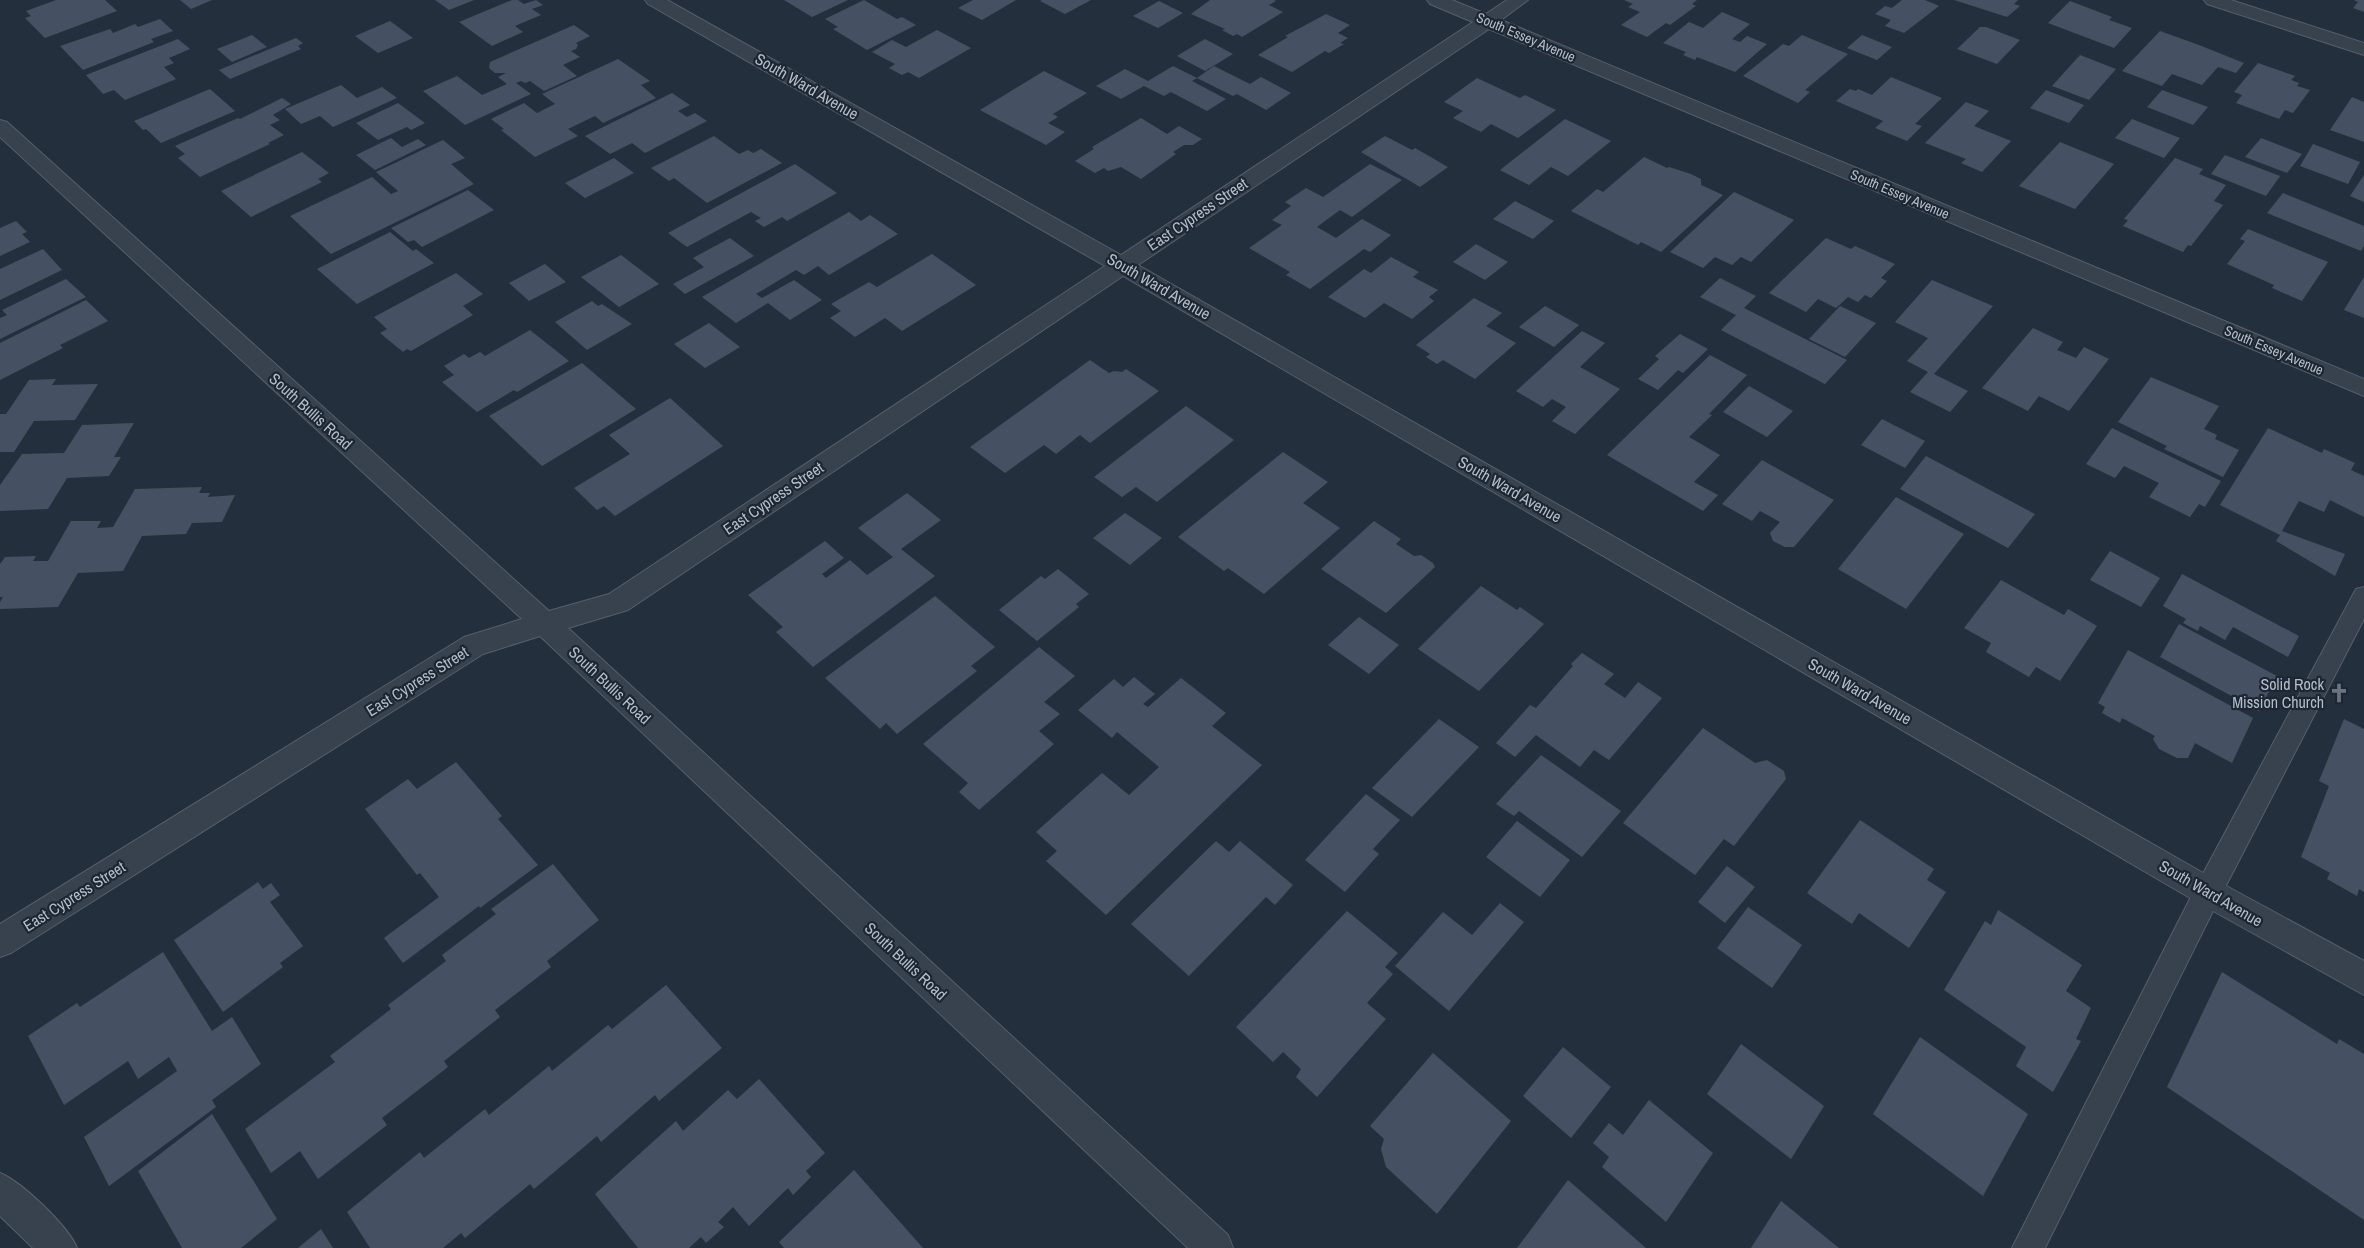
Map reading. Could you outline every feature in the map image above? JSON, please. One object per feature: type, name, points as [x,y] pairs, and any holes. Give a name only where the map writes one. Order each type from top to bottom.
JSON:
[{"type":"street","name":"South Ward Avenue","points":[[654,0],[1121,265],[2208,892],[2364,979]]},
{"type":"street","name":"South Essey Avenue","points":[[1436,0],[2364,388]]},
{"type":"street","name":"East Cypress Street","points":[[0,942],[474,645],[618,602],[1519,0]]},
{"type":"street","points":[[2213,0],[2364,49]]},
{"type":"street","name":"South Bullis Road","points":[[0,126],[545,624],[1215,1248]]},
{"type":"street","points":[[0,1191],[59,1248]]},
{"type":"lane","points":[[2028,1248],[2208,892],[2364,596]]},
{"type":"building","points":[[56,0],[105,0],[117,11],[45,38],[25,18],[31,16],[26,11]]},
{"type":"building","points":[[180,0],[212,0],[191,9]]},
{"type":"building","points":[[435,0],[474,0],[449,10]]},
{"type":"building","points":[[512,0],[518,0],[524,4],[536,0],[543,5],[532,9],[541,15],[515,26],[523,32],[492,46],[459,22]]},
{"type":"building","points":[[784,0],[848,0],[812,17]]},
{"type":"building","points":[[864,0],[897,19],[902,17],[916,25],[867,50],[833,29],[838,27],[825,19]]},
{"type":"building","points":[[973,0],[1016,0],[982,20],[958,8]]},
{"type":"building","points":[[1091,0],[1065,14],[1040,1]]},
{"type":"building","points":[[1210,0],[1274,0],[1276,1],[1269,5],[1283,12],[1242,37],[1237,34],[1233,36],[1222,30],[1225,29],[1191,14]]},
{"type":"building","points":[[1624,0],[1697,0],[1692,4],[1696,6],[1670,25],[1666,23],[1647,37],[1621,25],[1640,12],[1628,7],[1633,4]]},
{"type":"building","points":[[1902,0],[1925,0],[1939,6],[1904,33],[1885,26],[1891,20],[1875,14],[1885,6],[1892,8]]},
{"type":"building","points":[[1954,0],[2018,0],[2014,4],[2020,6],[2007,17]]},
{"type":"building","points":[[2354,0],[2364,0],[2364,12],[2353,8],[2358,2]]},
{"type":"building","points":[[1159,1],[1183,13],[1158,28],[1133,16]]},
{"type":"building","points":[[2070,1],[2112,17],[2109,20],[2132,28],[2114,48],[2048,23]]},
{"type":"building","points":[[1722,12],[1750,24],[1732,39],[1740,42],[1747,36],[1767,44],[1735,72],[1697,57],[1695,60],[1683,55],[1686,52],[1663,43],[1689,22],[1703,28]]},
{"type":"building","points":[[1326,14],[1350,25],[1338,33],[1348,38],[1340,43],[1344,44],[1329,53],[1325,51],[1292,72],[1258,55],[1288,37],[1285,36]]},
{"type":"building","points":[[160,19],[173,31],[151,39],[154,42],[83,70],[60,46],[110,29],[113,33],[135,24],[138,27]]},
{"type":"building","points":[[390,21],[413,38],[378,53],[355,36]]},
{"type":"building","points":[[574,25],[590,36],[576,43],[578,45],[576,49],[571,51],[580,57],[563,65],[577,76],[544,91],[530,81],[516,83],[531,94],[465,125],[423,91],[457,76],[482,95],[507,84],[498,77],[506,73],[495,73],[489,68],[490,62]]},
{"type":"building","points":[[1980,27],[1986,27],[2020,40],[1997,64],[1957,49]]},
{"type":"building","points":[[937,30],[971,48],[919,78],[908,72],[902,75],[889,68],[895,64],[872,52],[892,40],[906,47]]},
{"type":"building","points":[[2160,31],[2244,63],[2236,73],[2218,67],[2202,85],[2172,74],[2162,86],[2122,71]]},
{"type":"building","points":[[252,35],[267,47],[232,62],[217,49]]},
{"type":"building","points":[[1802,35],[1848,54],[1805,90],[1810,92],[1798,103],[1743,76],[1783,44],[1789,46]]},
{"type":"building","points":[[1862,35],[1892,47],[1877,60],[1847,48]]},
{"type":"building","points":[[296,38],[303,43],[298,46],[301,49],[230,79],[219,70]]},
{"type":"building","points":[[178,39],[190,49],[169,58],[174,63],[164,67],[176,79],[125,100],[114,90],[103,94],[86,75]]},
{"type":"building","points":[[1205,39],[1233,54],[1205,71],[1177,56]]},
{"type":"building","points":[[2080,55],[2116,69],[2089,100],[2052,86]]},
{"type":"building","points":[[618,59],[650,81],[641,85],[656,98],[603,123],[595,116],[568,129],[578,136],[535,157],[501,130],[504,129],[491,119],[524,103],[537,113],[555,104],[542,94]]},
{"type":"building","points":[[2258,63],[2295,76],[2291,80],[2299,83],[2297,86],[2310,90],[2293,113],[2285,110],[2279,119],[2236,103],[2242,95],[2234,92]]},
{"type":"building","points":[[1173,66],[1197,78],[1192,81],[1226,99],[1207,111],[1171,92],[1164,96],[1144,86],[1121,99],[1096,86],[1125,69],[1148,81]]},
{"type":"building","points":[[1214,66],[1250,84],[1261,77],[1291,93],[1266,110],[1237,94],[1233,96],[1197,78]]},
{"type":"building","points":[[1044,71],[1087,93],[1053,114],[1058,117],[1048,123],[1065,132],[1046,145],[980,110]]},
{"type":"building","points":[[1891,77],[1942,98],[1915,124],[1922,126],[1907,141],[1875,128],[1883,121],[1836,101],[1850,89],[1856,91],[1858,89],[1872,95]]},
{"type":"building","points":[[1477,78],[1520,98],[1525,95],[1556,110],[1518,138],[1491,124],[1481,132],[1453,118],[1463,111],[1444,102]]},
{"type":"building","points":[[341,85],[357,98],[382,87],[397,98],[333,127],[320,116],[301,124],[285,109]]},
{"type":"building","points":[[210,89],[235,111],[161,143],[134,121]]},
{"type":"building","points":[[2046,90],[2084,105],[2069,123],[2030,108]]},
{"type":"building","points":[[2162,90],[2208,107],[2193,125],[2147,107]]},
{"type":"building","points":[[672,93],[690,105],[678,111],[687,117],[695,113],[707,121],[645,153],[632,143],[610,154],[585,136]]},
{"type":"building","points":[[2352,97],[2364,102],[2364,142],[2330,130]]},
{"type":"building","points":[[282,98],[291,104],[273,115],[280,120],[270,125],[284,135],[268,143],[270,144],[200,177],[178,158],[185,154],[175,146],[238,118],[240,119]]},
{"type":"building","points":[[1966,102],[1989,111],[1974,126],[2011,141],[1982,172],[1961,163],[1966,159],[1925,143]]},
{"type":"building","points":[[398,103],[425,123],[411,130],[407,127],[378,140],[356,123]]},
{"type":"building","points":[[1141,118],[1167,134],[1179,126],[1202,139],[1193,145],[1184,145],[1173,152],[1176,154],[1141,179],[1121,167],[1108,171],[1104,168],[1095,173],[1075,161],[1094,149],[1092,147]]},
{"type":"building","points":[[1565,119],[1611,141],[1568,176],[1551,167],[1529,185],[1500,170]]},
{"type":"building","points":[[2132,119],[2180,138],[2164,158],[2115,138]]},
{"type":"building","points":[[714,136],[739,154],[748,150],[753,153],[761,149],[782,163],[707,203],[674,178],[669,181],[651,168]]},
{"type":"building","points":[[1385,136],[1412,150],[1415,148],[1448,167],[1420,187],[1361,152]]},
{"type":"building","points":[[391,138],[402,147],[418,139],[426,145],[375,170],[356,155]]},
{"type":"building","points":[[2261,138],[2302,154],[2287,173],[2245,157]]},
{"type":"building","points":[[443,140],[465,158],[451,164],[474,184],[331,254],[290,216],[372,177],[391,194],[398,191],[376,172]]},
{"type":"building","points":[[2060,142],[2114,164],[2075,209],[2019,186]]},
{"type":"building","points":[[2313,144],[2360,162],[2348,184],[2300,166]]},
{"type":"building","points":[[302,152],[329,173],[318,179],[322,182],[251,217],[221,191]]},
{"type":"building","points":[[2225,155],[2280,176],[2266,196],[2211,174]]},
{"type":"building","points":[[1644,157],[1667,168],[1691,174],[1701,179],[1701,185],[1723,195],[1661,252],[1641,242],[1638,245],[1571,211],[1597,189],[1603,192]]},
{"type":"building","points":[[614,158],[634,173],[585,198],[565,183]]},
{"type":"building","points":[[2175,158],[2203,169],[2199,174],[2226,185],[2214,201],[2223,205],[2191,246],[2188,245],[2183,252],[2123,226],[2128,220],[2124,219]]},
{"type":"building","points":[[795,164],[837,193],[787,221],[782,217],[764,227],[755,221],[761,218],[751,212],[687,247],[668,233]]},
{"type":"building","points":[[1370,164],[1402,180],[1352,217],[1340,210],[1317,227],[1336,238],[1362,219],[1391,235],[1370,252],[1364,249],[1310,289],[1286,275],[1290,272],[1249,248],[1282,225],[1272,220],[1291,206],[1285,202],[1306,188],[1323,197]]},
{"type":"building","points":[[2364,175],[2364,202],[2350,196]]},
{"type":"building","points":[[468,190],[494,210],[422,247],[414,240],[408,242],[391,228]]},
{"type":"building","points":[[1734,192],[1794,220],[1751,262],[1741,257],[1732,265],[1715,257],[1703,268],[1670,252]]},
{"type":"building","points":[[2283,193],[2364,226],[2364,246],[2361,251],[2267,213]]},
{"type":"building","points":[[1515,201],[1554,221],[1533,239],[1493,219]]},
{"type":"building","points":[[849,212],[861,221],[870,215],[898,234],[829,275],[818,266],[804,275],[796,270],[756,294],[762,298],[794,280],[822,300],[790,320],[768,303],[736,323],[702,297]]},
{"type":"building","points":[[16,221],[27,232],[22,234],[30,242],[0,256],[0,228]]},
{"type":"building","points":[[2248,229],[2328,262],[2302,301],[2272,288],[2274,285],[2227,264],[2245,241],[2240,239]]},
{"type":"building","points":[[390,232],[413,251],[416,249],[434,263],[357,304],[317,269]]},
{"type":"building","points":[[730,238],[754,256],[685,294],[673,284],[704,267],[693,258]]},
{"type":"building","points":[[1826,238],[1851,249],[1855,246],[1895,264],[1881,278],[1887,281],[1871,298],[1865,295],[1858,302],[1848,297],[1836,308],[1818,299],[1806,312],[1769,293]]},
{"type":"building","points":[[1476,244],[1508,262],[1485,280],[1453,262]]},
{"type":"building","points":[[43,249],[62,270],[0,300],[0,269]]},
{"type":"building","points":[[932,254],[976,285],[902,331],[885,318],[855,337],[830,318],[841,311],[831,304],[869,282],[877,287]]},
{"type":"building","points":[[621,255],[659,284],[619,307],[581,277]]},
{"type":"building","points":[[1391,257],[1419,272],[1413,277],[1438,290],[1429,297],[1434,301],[1412,319],[1384,303],[1365,318],[1328,297],[1364,269],[1371,273]]},
{"type":"building","points":[[545,264],[566,282],[529,301],[509,283]]},
{"type":"building","points":[[456,273],[483,294],[463,306],[473,315],[411,351],[407,349],[403,352],[380,333],[387,329],[374,317]]},
{"type":"building","points":[[2364,277],[2364,318],[2344,310]]},
{"type":"building","points":[[1720,278],[1756,296],[1744,308],[1847,360],[1825,384],[1721,330],[1736,315],[1700,297]]},
{"type":"building","points":[[66,279],[86,297],[0,339],[0,318],[7,315],[2,310]]},
{"type":"building","points":[[1932,280],[1993,306],[1934,374],[1968,391],[1950,412],[1910,392],[1928,372],[1907,361],[1928,338],[1895,322]]},
{"type":"building","points":[[1474,298],[1502,313],[1486,326],[1516,343],[1475,379],[1443,360],[1437,364],[1426,357],[1430,354],[1416,345]]},
{"type":"building","points":[[86,300],[108,321],[60,345],[63,348],[0,380],[0,343]]},
{"type":"building","points":[[592,301],[598,306],[602,304],[632,324],[587,350],[555,322]]},
{"type":"building","points":[[1545,306],[1579,325],[1554,347],[1519,327]]},
{"type":"building","points":[[1840,306],[1876,323],[1845,357],[1809,339]]},
{"type":"building","points":[[709,323],[740,347],[705,368],[674,344]]},
{"type":"building","points":[[2033,328],[2063,342],[2057,350],[2076,358],[2084,347],[2109,359],[2069,411],[2039,396],[2028,411],[1982,388]]},
{"type":"building","points":[[530,330],[569,361],[517,392],[514,390],[477,412],[442,382],[454,375],[444,366],[464,354],[469,358],[480,352],[485,356]]},
{"type":"building","points":[[1582,331],[1605,343],[1580,367],[1620,389],[1575,434],[1552,421],[1566,407],[1552,399],[1543,407],[1516,391]]},
{"type":"building","points":[[1680,334],[1708,349],[1683,373],[1678,370],[1658,390],[1638,379],[1659,359],[1655,356]]},
{"type":"building","points":[[1710,355],[1747,375],[1709,414],[1712,415],[1689,437],[1720,455],[1694,482],[1718,495],[1703,511],[1607,455]]},
{"type":"building","points":[[1090,360],[1109,373],[1114,371],[1122,372],[1126,369],[1159,391],[1090,443],[1080,435],[1056,454],[1044,445],[1005,473],[970,447]]},
{"type":"building","points":[[582,363],[636,409],[542,466],[489,416]]},
{"type":"building","points":[[2151,377],[2219,406],[2204,429],[2217,435],[2215,439],[2239,450],[2223,477],[2164,449],[2167,446],[2118,422]]},
{"type":"building","points":[[56,379],[52,385],[98,384],[75,420],[34,421],[14,452],[0,452],[0,414],[6,414],[29,380]]},
{"type":"building","points":[[1749,386],[1793,411],[1767,437],[1723,412]]},
{"type":"building","points":[[670,398],[723,446],[615,516],[604,506],[597,510],[574,488],[630,454],[609,435]]},
{"type":"building","points":[[1186,406],[1234,440],[1157,502],[1136,487],[1122,497],[1094,477]]},
{"type":"building","points":[[1882,419],[1925,441],[1905,468],[1861,445]]},
{"type":"building","points":[[134,423],[114,457],[121,457],[109,476],[67,478],[48,509],[0,511],[0,485],[22,454],[64,453],[82,425]]},
{"type":"building","points":[[2112,428],[2221,481],[2205,507],[2199,504],[2190,517],[2149,497],[2159,483],[2124,466],[2115,478],[2086,464]]},
{"type":"building","points":[[2268,428],[2322,453],[2324,449],[2355,463],[2351,470],[2364,476],[2364,517],[2330,500],[2324,512],[2299,501],[2282,531],[2345,554],[2335,576],[2276,541],[2280,535],[2220,505]]},
{"type":"building","points":[[1283,452],[1328,482],[1303,503],[1340,528],[1264,594],[1228,568],[1224,571],[1178,537]]},
{"type":"building","points":[[1926,456],[2035,514],[2008,548],[1900,489]]},
{"type":"building","points":[[1762,460],[1834,500],[1794,547],[1785,547],[1773,541],[1770,533],[1780,522],[1760,511],[1752,521],[1722,504]]},
{"type":"building","points":[[202,487],[199,493],[210,493],[208,497],[235,495],[222,522],[192,523],[186,534],[142,536],[123,571],[78,573],[58,607],[0,609],[0,602],[3,597],[0,597],[0,564],[5,557],[36,556],[33,561],[48,561],[71,521],[101,521],[97,528],[113,527],[135,489]]},
{"type":"building","points":[[907,493],[941,520],[901,549],[935,576],[813,667],[776,632],[783,627],[748,595],[825,541],[844,558],[822,574],[826,578],[850,560],[867,575],[893,557],[858,528]]},
{"type":"building","points":[[1896,497],[1964,534],[1906,609],[1838,569]]},
{"type":"building","points":[[1125,513],[1162,538],[1130,565],[1093,538]]},
{"type":"building","points":[[1374,521],[1401,539],[1396,544],[1414,556],[1421,555],[1433,563],[1435,567],[1386,613],[1321,569]]},
{"type":"building","points":[[2110,551],[2160,578],[2141,607],[2090,580]]},
{"type":"building","points":[[1058,569],[1089,594],[1076,604],[1079,607],[1037,641],[999,610],[1041,576],[1045,579]]},
{"type":"building","points":[[2182,574],[2299,636],[2288,657],[2233,627],[2225,640],[2200,626],[2198,631],[2183,623],[2186,619],[2163,606]]},
{"type":"building","points":[[2001,580],[2064,615],[2068,609],[2097,626],[2060,681],[2036,667],[2029,677],[1986,652],[1991,643],[1964,628]]},
{"type":"building","points":[[1481,586],[1517,610],[1520,607],[1544,624],[1479,691],[1418,649]]},
{"type":"building","points":[[935,596],[995,647],[971,666],[977,671],[897,734],[886,723],[880,729],[825,678]]},
{"type":"building","points":[[1359,617],[1399,645],[1369,674],[1328,645]]},
{"type":"building","points":[[2179,624],[2277,676],[2259,711],[2160,657]]},
{"type":"building","points":[[1039,647],[1075,676],[1044,702],[1060,714],[1039,731],[1054,744],[979,810],[959,792],[968,783],[923,744]]},
{"type":"building","points":[[2128,650],[2253,718],[2232,763],[2195,743],[2188,758],[2177,758],[2159,749],[2153,739],[2155,736],[2122,718],[2120,723],[2102,713],[2105,707],[2098,703]]},
{"type":"building","points":[[1582,653],[1614,674],[1604,684],[1625,698],[1638,682],[1662,698],[1609,760],[1594,750],[1580,767],[1536,735],[1515,757],[1496,743],[1530,705],[1536,708]]},
{"type":"building","points":[[1134,677],[1155,694],[1143,704],[1148,707],[1181,678],[1226,713],[1212,726],[1262,765],[1106,915],[1046,861],[1057,851],[1036,832],[1102,773],[1129,795],[1159,767],[1117,732],[1112,738],[1078,710],[1114,679],[1123,687]]},
{"type":"building","points":[[1439,719],[1479,747],[1412,817],[1372,788]]},
{"type":"building","points":[[2344,719],[2364,729],[2364,892],[2359,889],[2357,896],[2327,879],[2330,873],[2301,857],[2329,786],[2319,781]]},
{"type":"building","points":[[1703,728],[1755,763],[1767,760],[1784,771],[1786,779],[1734,846],[1724,839],[1695,875],[1623,823]]},
{"type":"building","points":[[1541,755],[1621,811],[1582,857],[1519,811],[1514,816],[1496,804]]},
{"type":"building","points":[[456,762],[502,816],[498,819],[538,865],[403,963],[384,938],[439,897],[420,873],[417,875],[365,809],[408,779],[417,789]]},
{"type":"building","points":[[1366,794],[1400,820],[1373,849],[1379,854],[1345,892],[1305,860]]},
{"type":"building","points":[[1860,820],[1934,869],[1927,880],[1946,892],[1909,948],[1859,913],[1852,924],[1807,893]]},
{"type":"building","points":[[1517,821],[1570,860],[1540,897],[1486,857]]},
{"type":"building","points":[[1216,841],[1229,852],[1240,841],[1293,885],[1275,905],[1266,897],[1189,976],[1131,924]]},
{"type":"building","points":[[553,864],[599,920],[547,961],[551,967],[495,1010],[500,1017],[444,1061],[448,1067],[382,1118],[387,1125],[318,1179],[300,1151],[271,1173],[245,1129],[335,1062],[330,1056],[391,1009],[388,1005],[446,961],[442,955],[496,914],[491,909]]},
{"type":"building","points":[[1727,866],[1755,887],[1725,923],[1698,902]]},
{"type":"building","points":[[258,882],[263,889],[271,883],[280,895],[270,902],[303,946],[280,963],[283,967],[223,1012],[174,940]]},
{"type":"building","points":[[1500,903],[1524,922],[1449,1011],[1395,966],[1443,912],[1472,935]]},
{"type":"building","points":[[1748,907],[1802,945],[1772,988],[1717,948]]},
{"type":"building","points":[[1998,910],[2082,965],[2066,991],[2091,1008],[2076,1039],[2081,1041],[2053,1092],[2016,1066],[2026,1047],[1944,990],[1985,921],[1991,925]]},
{"type":"building","points":[[1347,911],[1398,953],[1385,967],[1393,974],[1367,1003],[1386,1019],[1317,1097],[1296,1077],[1301,1069],[1283,1052],[1273,1062],[1236,1027]]},
{"type":"building","points":[[163,952],[212,1031],[232,1017],[261,1064],[212,1100],[216,1107],[109,1186],[84,1137],[177,1071],[169,1057],[138,1079],[128,1061],[64,1105],[28,1036],[77,1003],[80,1007]]},
{"type":"building","points":[[2222,972],[2337,1044],[2339,1039],[2364,1054],[2364,1220],[2167,1087]]},
{"type":"building","points":[[666,985],[722,1048],[659,1101],[655,1095],[601,1142],[597,1136],[534,1189],[530,1184],[465,1238],[461,1233],[443,1248],[370,1248],[347,1212],[420,1152],[424,1158],[485,1109],[489,1115],[549,1066],[552,1071],[608,1025],[612,1029]]},
{"type":"building","points":[[1920,1037],[2028,1114],[1983,1196],[1873,1114]]},
{"type":"building","points":[[1741,1044],[1824,1106],[1791,1159],[1707,1094]]},
{"type":"building","points":[[1563,1047],[1611,1087],[1571,1138],[1523,1096]]},
{"type":"building","points":[[1433,1053],[1511,1121],[1437,1214],[1386,1167],[1381,1149],[1384,1139],[1370,1126]]},
{"type":"building","points":[[759,1079],[825,1153],[806,1171],[811,1177],[793,1195],[788,1188],[749,1226],[733,1207],[718,1222],[724,1227],[706,1243],[701,1237],[689,1248],[638,1248],[595,1194],[676,1121],[683,1131],[728,1090],[737,1099]]},
{"type":"building","points":[[1649,1100],[1713,1153],[1666,1222],[1602,1167],[1609,1157],[1593,1143],[1609,1123],[1623,1135]]},
{"type":"building","points":[[212,1114],[277,1219],[241,1248],[182,1248],[138,1171]]},
{"type":"building","points":[[854,1170],[923,1248],[784,1248],[779,1242]]},
{"type":"building","points":[[1568,1180],[1646,1248],[1517,1248]]},
{"type":"building","points":[[1781,1201],[1839,1248],[1751,1248]]},
{"type":"building","points":[[321,1229],[333,1248],[298,1248]]},
{"type":"place","name":"Solid Rock Mission Church","points":[[2339,693]]}]
